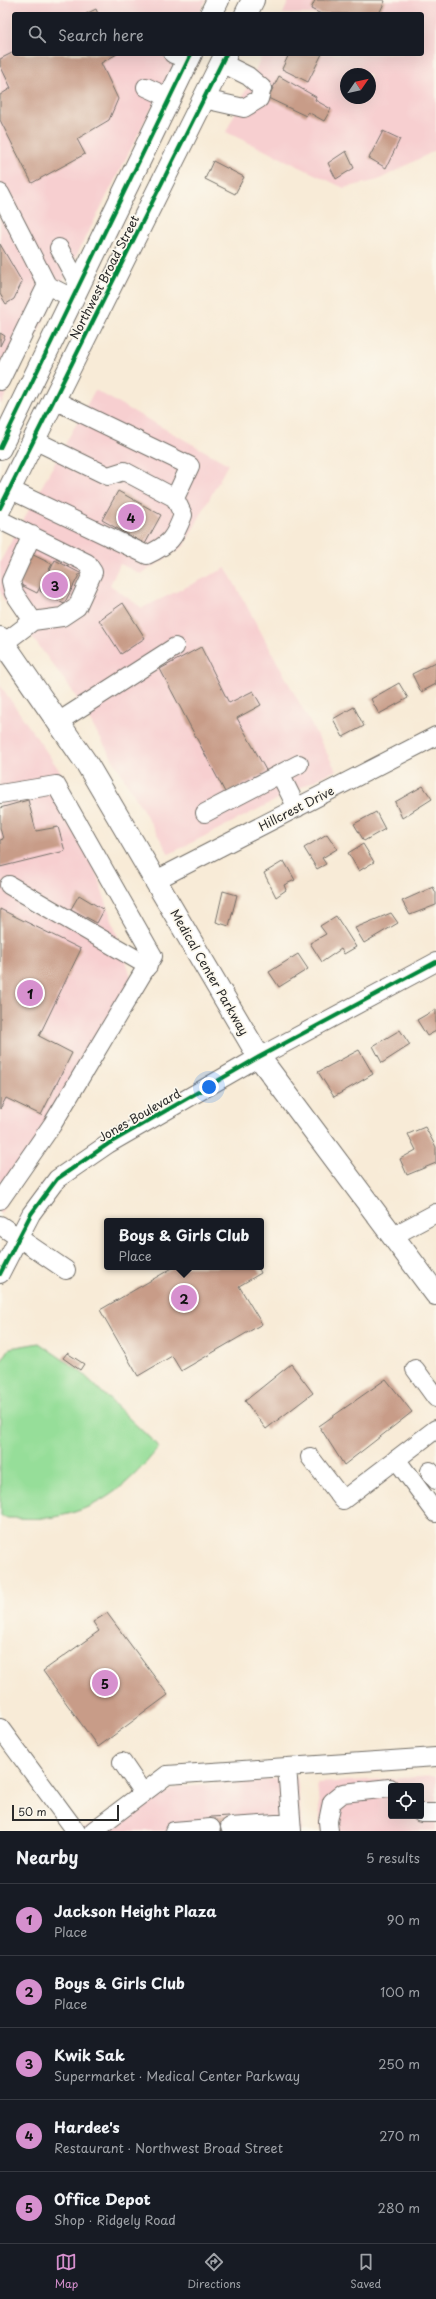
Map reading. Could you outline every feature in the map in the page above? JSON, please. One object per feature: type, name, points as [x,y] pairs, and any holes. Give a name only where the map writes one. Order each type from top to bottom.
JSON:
[{"type":"main road","points":[[212,12],[218,0]]},
{"type":"main road","points":[[247,12],[253,0]]},
{"type":"main road","name":"Northwest Broad Street","points":[[3,435],[76,291],[170,98],[184,56]]},
{"type":"main road","name":"Northwest Broad Street","points":[[0,508],[225,56]]},
{"type":"main road","points":[[143,153],[170,167]]},
{"type":"main road","name":"Medical Center Parkway","points":[[2,641],[87,764],[259,1057],[436,1294]]},
{"type":"street","points":[[204,99],[244,108],[259,99],[262,88],[225,56]]},
{"type":"street","points":[[146,87],[170,98]]},
{"type":"street","points":[[0,193],[47,285]]},
{"type":"street","points":[[59,248],[76,291]]},
{"type":"street","points":[[47,285],[76,291]]},
{"type":"street","points":[[0,381],[47,285]]},
{"type":"street","points":[[54,400],[190,466],[175,498]]},
{"type":"street","points":[[10,489],[147,555],[165,546],[174,536],[182,515],[175,498],[124,471],[108,476],[34,440]]},
{"type":"street","points":[[0,520],[87,562],[93,572],[77,607],[62,618],[33,621],[2,641]]},
{"type":"street","points":[[32,535],[11,581],[14,593],[33,621]]},
{"type":"street","points":[[58,722],[175,647]]},
{"type":"street","name":"Hillcrest Drive","points":[[156,880],[436,736]]},
{"type":"street","points":[[205,813],[299,764]]},
{"type":"street","points":[[280,774],[297,808]]},
{"type":"street","points":[[0,794],[56,785],[153,956],[52,1125],[0,1200]]},
{"type":"street","points":[[9,885],[148,966]]},
{"type":"street","name":"Jones Boulevard","points":[[0,1274],[31,1214],[57,1179],[108,1144],[259,1057],[436,962]]},
{"type":"street","points":[[393,1236],[436,1213]]},
{"type":"street","points":[[0,1225],[66,1270]]},
{"type":"street","points":[[415,1370],[436,1398]]},
{"type":"street","points":[[310,1457],[342,1500],[436,1429]]},
{"type":"street","points":[[396,1459],[436,1513]]},
{"type":"street","points":[[0,1728],[76,1831]]},
{"type":"street","points":[[93,1831],[166,1775],[436,1757]]},
{"type":"street","points":[[122,1762],[143,1793]]},
{"type":"street","points":[[230,1827],[291,1827],[287,1767]]},
{"type":"street","points":[[329,1831],[328,1821],[332,1802],[343,1793],[388,1788]]},
{"type":"street","points":[[424,1813],[436,1813]]},
{"type":"street","points":[[174,1831],[210,1828]]},
{"type":"shaded area","points":[[0,0],[206,0],[200,12],[12,12],[12,56],[178,56],[0,406]]},
{"type":"shaded area","points":[[289,0],[436,0],[436,150],[378,180],[344,188],[226,132],[262,56],[424,56],[424,12],[284,12]]},
{"type":"shaded area","points":[[95,390],[228,464],[184,546],[141,574],[120,564],[110,585],[142,608],[226,568],[336,770],[169,854],[71,689],[4,600],[0,590],[0,562]]},
{"type":"shaded area","points":[[0,685],[64,777],[132,979],[0,1214]]},
{"type":"shaded area","points":[[436,1776],[436,1831],[321,1831],[317,1783]]},
{"type":"shaded area","points":[[297,1777],[302,1831],[77,1831],[181,1786]]},
{"type":"green space","points":[[39,1343],[81,1372],[159,1447],[128,1481],[104,1499],[91,1506],[76,1512],[54,1517],[7,1518],[0,1516],[0,1363],[10,1348]]},
{"type":"building","points":[[315,0],[385,1],[380,12],[317,12],[311,9]]},
{"type":"building","points":[[96,9],[97,12],[90,12]]},
{"type":"building","points":[[12,53],[12,56],[113,56],[101,63],[118,99],[109,120],[77,139],[85,154],[32,183],[0,120],[0,95],[11,88],[0,65],[0,59]]},
{"type":"building","points":[[288,56],[321,56],[308,82],[282,69]]},
{"type":"building","points":[[279,76],[316,97],[315,100],[331,109],[324,121],[308,112],[306,116],[268,98]]},
{"type":"building","points":[[383,131],[400,139],[386,168],[369,158]]},
{"type":"building","points":[[346,151],[354,168],[336,179],[328,163]]},
{"type":"building","points":[[213,161],[244,177],[235,194],[205,179]]},
{"type":"building","points":[[0,244],[22,282],[14,299],[6,304],[0,294]]},
{"type":"building","points":[[0,333],[5,336],[0,346]]},
{"type":"building","points":[[118,491],[161,515],[145,544],[102,520]]},
{"type":"building","points":[[29,553],[52,564],[37,593],[15,582]]},
{"type":"building","points":[[55,560],[80,573],[64,604],[40,591]]},
{"type":"building","points":[[123,603],[145,638],[121,654],[99,620]]},
{"type":"building","points":[[201,647],[229,703],[253,691],[261,705],[237,718],[267,772],[226,794],[160,669]]},
{"type":"building","points":[[436,662],[436,684],[421,692],[412,674]]},
{"type":"building","points":[[399,683],[408,698],[379,714],[371,699]]},
{"type":"building","points":[[354,707],[364,726],[343,737],[333,719]]},
{"type":"building","points":[[423,786],[432,799],[402,818],[395,802]]},
{"type":"building","points":[[28,800],[36,831],[58,827],[65,851],[0,867],[0,840],[3,839],[0,828],[0,808]]},
{"type":"building","points":[[376,812],[385,829],[364,841],[354,824]]},
{"type":"building","points":[[327,834],[337,849],[322,858],[326,864],[317,869],[304,848]]},
{"type":"building","points":[[363,844],[374,862],[359,871],[348,853]]},
{"type":"building","points":[[284,861],[295,880],[284,885],[286,890],[276,897],[264,873]]},
{"type":"building","points":[[433,887],[436,893],[436,905],[410,915],[402,901]]},
{"type":"building","points":[[223,891],[237,895],[229,926],[216,922]]},
{"type":"building","points":[[79,895],[104,910],[97,923],[71,909]]},
{"type":"building","points":[[0,909],[81,949],[39,1036],[72,1053],[41,1115],[6,1098],[0,1109]]},
{"type":"building","points":[[391,913],[398,923],[364,943],[355,928]]},
{"type":"building","points":[[336,916],[356,947],[344,954],[341,949],[322,962],[310,943],[326,934],[320,926]]},
{"type":"building","points":[[298,954],[308,969],[279,987],[269,972]]},
{"type":"building","points":[[436,1009],[436,1031],[427,1036],[417,1020]]},
{"type":"building","points":[[400,1030],[410,1045],[382,1063],[373,1046]]},
{"type":"building","points":[[359,1050],[373,1074],[334,1097],[318,1072]]},
{"type":"building","points":[[425,1127],[436,1147],[436,1163],[407,1175],[400,1159],[416,1150],[408,1134]]},
{"type":"building","points":[[169,1270],[260,1270],[261,1273],[239,1286],[262,1324],[181,1371],[172,1356],[138,1376],[100,1310]]},
{"type":"building","points":[[67,1353],[84,1364],[80,1370],[63,1358]]},
{"type":"building","points":[[291,1364],[313,1393],[266,1429],[245,1401]]},
{"type":"building","points":[[386,1379],[412,1412],[344,1465],[319,1426]]},
{"type":"building","points":[[107,1613],[168,1695],[98,1747],[43,1671],[99,1631],[93,1622]]},
{"type":"building","points":[[229,1816],[230,1831],[211,1831],[210,1817]]},
{"type":"cycle path","points":[[0,448],[190,56]]},
{"type":"cycle path","points":[[0,508],[225,56]]},
{"type":"cycle path","points":[[0,1274],[31,1214],[57,1179],[108,1144],[259,1057],[436,962]]},
{"type":"place","name":"Hardee's","points":[[131,517]]},
{"type":"place","name":"Kwik Sak","points":[[55,585]]},
{"type":"place","name":"Jackson Height Plaza","points":[[30,993]]},
{"type":"place","name":"Boys & Girls Club","points":[[184,1298]]},
{"type":"place","name":"Office Depot","points":[[105,1683]]}]
